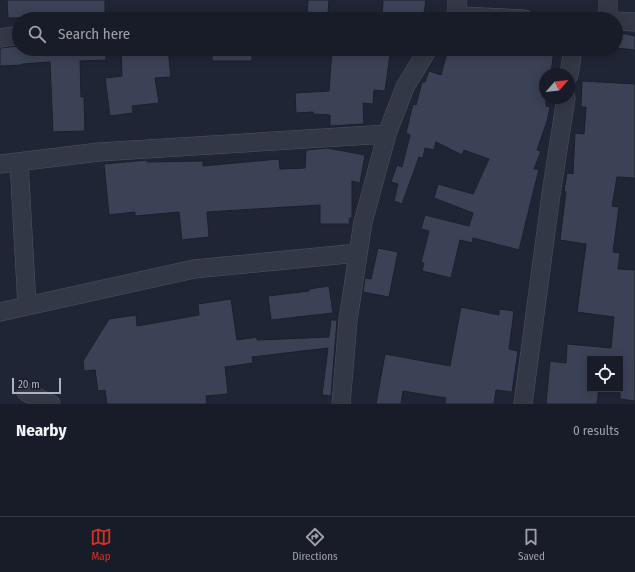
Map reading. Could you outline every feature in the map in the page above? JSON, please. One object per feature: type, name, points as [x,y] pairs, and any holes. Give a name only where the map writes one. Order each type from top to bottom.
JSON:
[{"type":"street","points":[[608,0],[608,12]]},
{"type":"street","points":[[623,21],[635,22]]},
{"type":"street","points":[[0,38],[12,36]]},
{"type":"street","points":[[341,404],[348,320],[364,222],[387,134],[405,87],[424,56]]},
{"type":"street","points":[[570,68],[572,56]]},
{"type":"street","points":[[523,404],[551,194],[565,104]]},
{"type":"street","points":[[0,164],[99,152],[387,134]]},
{"type":"street","points":[[19,162],[27,306]]},
{"type":"street","points":[[0,312],[194,269],[358,253]]},
{"type":"street","points":[[26,392],[51,404]]},
{"type":"building","points":[[7,0],[105,0],[105,12],[12,12],[12,18],[8,18]]},
{"type":"building","points":[[308,0],[329,0],[328,12],[307,12]]},
{"type":"building","points":[[383,0],[426,0],[424,12],[382,12]]},
{"type":"building","points":[[623,33],[635,36],[635,50],[623,49]]},
{"type":"building","points":[[12,47],[12,56],[106,56],[106,60],[80,61],[81,97],[84,97],[85,131],[53,132],[50,62],[0,66],[0,48]]},
{"type":"building","points":[[121,56],[169,56],[171,77],[155,78],[159,103],[132,106],[133,113],[110,116],[105,78],[122,76]]},
{"type":"building","points":[[212,56],[252,56],[252,61],[212,61]]},
{"type":"building","points":[[332,56],[390,56],[385,91],[374,90],[373,104],[363,103],[364,124],[330,126],[330,115],[313,114],[313,112],[296,113],[295,93],[329,91]]},
{"type":"building","points":[[446,56],[553,56],[552,68],[539,68],[539,104],[546,104],[546,106],[550,107],[537,150],[541,151],[534,169],[539,169],[519,250],[473,238],[472,243],[460,240],[451,278],[422,271],[424,263],[421,262],[429,231],[421,229],[425,215],[469,226],[473,213],[434,198],[438,184],[473,194],[489,159],[464,150],[462,155],[436,142],[434,150],[425,148],[423,158],[419,157],[402,204],[394,201],[398,184],[391,182],[397,165],[402,167],[410,135],[406,133],[413,104],[416,105],[422,82],[425,82],[429,71],[441,75]]},
{"type":"building","points":[[582,81],[635,84],[635,178],[617,177],[612,206],[619,207],[613,252],[620,253],[618,269],[635,270],[635,401],[620,399],[620,392],[623,392],[623,356],[587,356],[587,392],[599,392],[597,404],[546,404],[550,361],[566,363],[567,344],[611,348],[614,317],[577,312],[586,244],[560,240],[567,173],[573,174],[575,133],[584,134],[586,107],[581,107]]},
{"type":"building","points":[[327,148],[365,155],[360,183],[352,181],[352,218],[349,218],[350,224],[320,224],[320,205],[207,212],[209,237],[182,240],[179,212],[135,216],[135,212],[109,215],[104,164],[147,160],[147,162],[203,161],[203,166],[279,159],[280,169],[305,168],[306,150]]},
{"type":"building","points":[[378,248],[398,252],[389,297],[363,292],[365,278],[371,279]]},
{"type":"building","points":[[329,286],[333,313],[271,320],[268,296],[309,291],[309,289]]},
{"type":"building","points":[[231,299],[237,340],[257,337],[257,340],[329,337],[331,320],[337,320],[331,396],[322,395],[328,348],[252,357],[253,363],[225,367],[228,394],[206,396],[207,404],[107,404],[105,390],[98,391],[95,370],[84,371],[83,361],[109,319],[136,315],[137,326],[199,315],[198,304]]},
{"type":"building","points":[[461,307],[499,315],[499,309],[514,311],[509,349],[518,351],[512,392],[496,390],[494,404],[445,404],[446,398],[403,391],[401,404],[376,404],[385,354],[450,366]]}]
